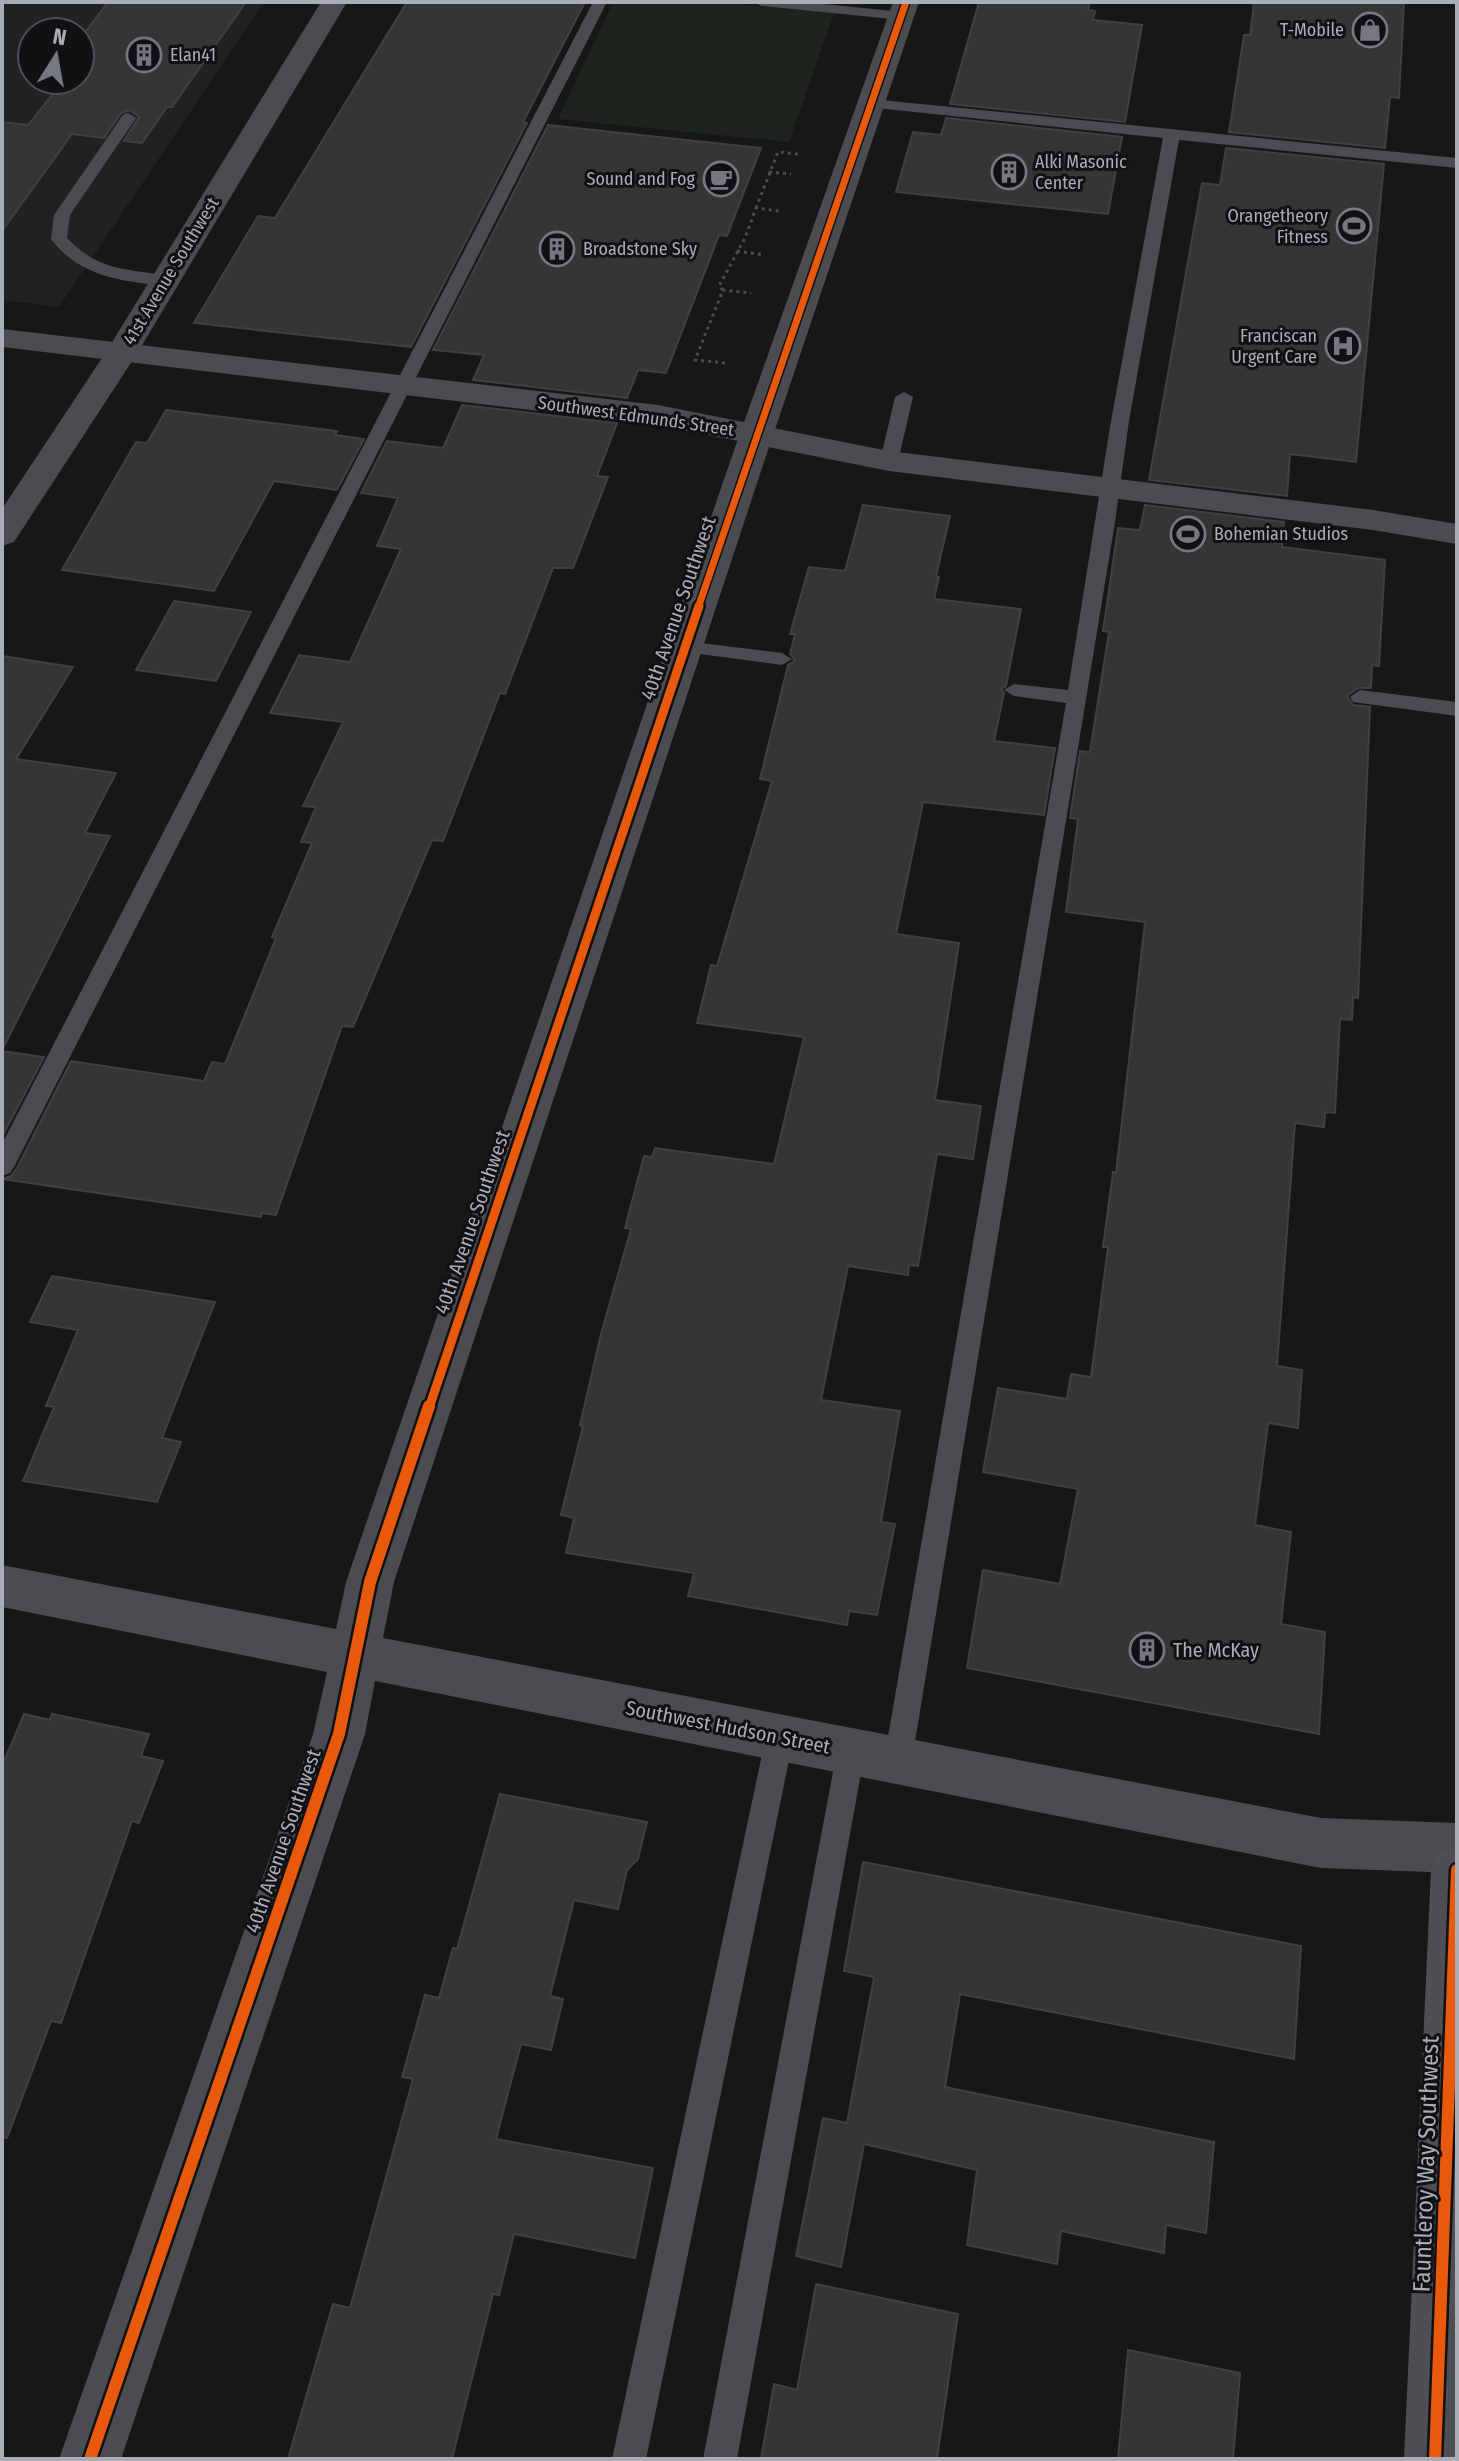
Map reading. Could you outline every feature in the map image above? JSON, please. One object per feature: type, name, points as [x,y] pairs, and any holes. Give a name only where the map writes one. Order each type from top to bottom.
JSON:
[{"type":"main road","name":"Fauntleroy Way Southwest","points":[[1435,2459],[1457,1870]]},
{"type":"street","name":"41st Avenue Southwest","points":[[2,535],[122,352],[334,2]]},
{"type":"street","name":"40th Avenue Southwest","points":[[90,2459],[339,1734],[370,1582],[756,434],[904,9]]},
{"type":"street","name":"Southwest Edmunds Street","points":[[2,338],[658,415],[889,461],[1373,520],[1457,534]]},
{"type":"street","name":"Southwest Hudson Street","points":[[2,1586],[355,1652],[1321,1843],[1457,1848]]},
{"type":"lane","points":[[2,1167],[600,2]]},
{"type":"lane","points":[[761,2],[904,9]]},
{"type":"lane","points":[[871,104],[1457,163]]},
{"type":"lane","points":[[128,118],[62,215],[59,239],[77,260],[111,274],[165,281]]},
{"type":"lane","points":[[720,2459],[874,1756],[1076,698],[1120,421],[1172,134]]},
{"type":"lane","points":[[889,461],[904,397]]},
{"type":"lane","points":[[684,647],[782,659]]},
{"type":"lane","points":[[1014,690],[1076,698]]},
{"type":"lane","points":[[1360,697],[1457,709]]},
{"type":"lane","points":[[629,2459],[780,1736]]},
{"type":"path","points":[[751,293],[723,290],[719,286],[745,238],[778,152],[798,154]]},
{"type":"path","points":[[769,172],[791,174]]},
{"type":"path","points":[[756,208],[779,211]]},
{"type":"path","points":[[737,251],[764,255]]},
{"type":"path","points":[[723,290],[695,360],[725,363]]},
{"type":"shaded area","points":[[2,2],[264,2],[59,307],[2,300]]},
{"type":"shaded area","points":[[613,2],[716,2],[834,13],[789,142],[558,119]]},
{"type":"building","points":[[108,2],[246,2],[172,107],[167,107],[142,143],[124,141],[139,117],[130,110],[121,113],[104,138],[72,134],[2,231],[2,122],[28,125],[51,96],[96,96],[96,18]]},
{"type":"building","points":[[407,2],[585,2],[523,122],[527,123],[411,347],[194,323],[258,216],[275,218]]},
{"type":"building","points":[[979,2],[1090,2],[1088,10],[1095,11],[1093,20],[1142,25],[1125,122],[950,104]]},
{"type":"building","points":[[1254,2],[1404,2],[1399,98],[1390,97],[1385,148],[1229,132],[1244,35],[1250,35]]},
{"type":"building","name":"Alki Masonic Center","points":[[946,118],[1122,137],[1108,214],[896,192],[913,132],[941,135]]},
{"type":"building","name":"Broadstone Sky","points":[[548,125],[761,148],[727,236],[719,235],[666,373],[638,370],[627,398],[473,380],[484,355],[433,350]]},
{"type":"building","points":[[1226,148],[1384,164],[1356,462],[1290,454],[1287,496],[1149,480],[1202,183],[1220,185]]},
{"type":"building","points":[[462,405],[617,423],[597,476],[608,477],[573,568],[553,568],[505,694],[500,693],[443,841],[432,840],[353,1027],[342,1026],[276,1215],[262,1213],[261,1217],[2,1179],[11,1176],[17,1168],[71,1061],[204,1081],[212,1062],[225,1064],[276,938],[272,937],[312,843],[301,842],[316,807],[303,806],[343,722],[270,713],[299,655],[350,662],[401,549],[377,546],[398,498],[361,493],[387,441],[443,448]]},
{"type":"building","points":[[166,410],[337,431],[335,435],[364,439],[337,490],[274,481],[214,591],[62,570],[136,442],[147,443]]},
{"type":"building","points":[[863,505],[950,516],[934,599],[1021,609],[1006,686],[1001,689],[1004,693],[994,741],[1055,748],[1044,815],[923,802],[896,934],[959,943],[935,1100],[981,1106],[973,1159],[937,1154],[918,1266],[909,1265],[908,1275],[848,1266],[821,1400],[900,1411],[881,1522],[895,1524],[877,1615],[849,1611],[847,1625],[688,1596],[694,1573],[566,1553],[574,1518],[561,1515],[601,1334],[631,1229],[625,1228],[644,1156],[652,1157],[655,1148],[774,1164],[804,1037],[697,1023],[711,965],[717,966],[772,781],[760,779],[788,665],[795,660],[790,654],[795,634],[790,634],[809,567],[845,571]]},
{"type":"building","points":[[1145,505],[1284,522],[1282,547],[1385,560],[1379,666],[1372,665],[1371,688],[1358,688],[1347,696],[1353,705],[1370,707],[1358,998],[1353,997],[1352,1020],[1340,1019],[1335,1113],[1325,1112],[1324,1127],[1295,1123],[1277,1366],[1302,1370],[1298,1428],[1268,1423],[1255,1525],[1291,1532],[1281,1624],[1325,1632],[1319,1734],[967,1668],[983,1570],[1060,1584],[1078,1489],[983,1472],[998,1388],[1067,1399],[1071,1374],[1091,1377],[1108,1247],[1103,1247],[1113,1172],[1116,1173],[1145,922],[1066,912],[1078,819],[1070,818],[1080,751],[1090,752],[1109,632],[1103,631],[1118,528],[1140,530]]},
{"type":"building","points":[[174,601],[251,612],[216,681],[136,670]]},
{"type":"building","points":[[2,656],[73,667],[16,759],[116,773],[85,833],[110,836],[2,1050]]},
{"type":"building","points":[[2,1051],[44,1057],[2,1137]]},
{"type":"building","points":[[52,1276],[215,1302],[162,1438],[181,1442],[157,1502],[23,1481],[54,1407],[46,1406],[78,1330],[30,1322]]},
{"type":"building","points":[[24,1714],[50,1720],[52,1714],[149,1734],[141,1756],[163,1761],[139,1823],[132,1821],[61,2023],[51,2021],[7,2138],[2,2137],[2,1766]]},
{"type":"building","points":[[500,1794],[647,1822],[638,1859],[627,1870],[618,1909],[574,1900],[550,1996],[563,1999],[551,2050],[521,2044],[496,2139],[653,2168],[635,2258],[514,2234],[499,2295],[493,2294],[452,2459],[288,2459],[333,2304],[350,2308],[413,2079],[402,2077],[425,1995],[439,1998],[453,1948],[457,1949]]},
{"type":"building","points":[[863,1862],[1301,1946],[1294,2059],[960,1994],[945,2087],[1214,2142],[1206,2233],[1166,2225],[1164,2253],[1061,2231],[1057,2264],[967,2245],[977,2170],[864,2144],[841,2267],[796,2256],[823,2118],[847,2123],[874,1977],[844,1971]]},
{"type":"building","points":[[816,2284],[958,2314],[937,2459],[761,2459],[774,2384],[797,2390]]},
{"type":"building","points":[[1128,2350],[1240,2373],[1233,2459],[1118,2459]]},
{"type":"cycle path","points":[[90,2459],[339,1734],[370,1582],[748,459],[906,2]]},
{"type":"cycle path","points":[[1435,2459],[1457,1870]]},
{"type":"place","name":"T-Mobile","points":[[1370,30]]},
{"type":"place","name":"Elan41","points":[[144,55]]},
{"type":"place","name":"Alki Masonic Center","points":[[1009,172]]},
{"type":"place","name":"Sound and Fog","points":[[721,179]]},
{"type":"place","name":"Orangetheory Fitness","points":[[1354,226]]},
{"type":"place","name":"Broadstone Sky","points":[[557,249]]},
{"type":"place","name":"Franciscan Urgent Care","points":[[1343,346]]},
{"type":"place","name":"Bohemian Studios","points":[[1188,534]]},
{"type":"place","name":"The McKay","points":[[1147,1650]]}]
